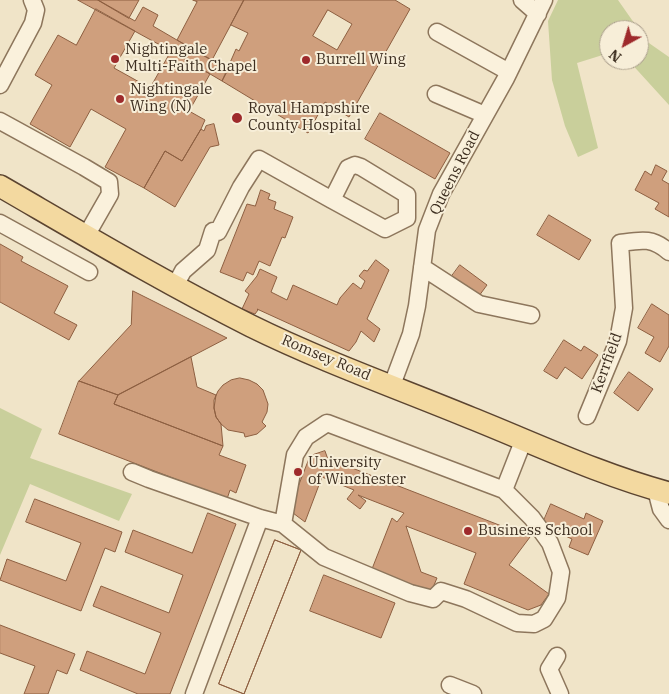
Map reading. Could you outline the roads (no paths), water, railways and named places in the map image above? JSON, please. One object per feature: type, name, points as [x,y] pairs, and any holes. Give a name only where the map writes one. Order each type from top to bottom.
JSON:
[{"type":"main road","name":"Romsey Road","points":[[0,186],[175,286],[251,326],[316,356],[392,385],[569,459],[663,492]]},
{"type":"street","points":[[0,85],[33,23],[36,10],[32,0]]},
{"type":"street","points":[[522,0],[541,7]]},
{"type":"street","name":"Queens Road","points":[[392,385],[411,334],[417,306],[427,230],[441,194],[509,72],[541,7]]},
{"type":"street","points":[[437,32],[509,72]]},
{"type":"street","points":[[436,94],[485,115]]},
{"type":"street","points":[[0,121],[84,166],[109,182],[110,194],[86,236]]},
{"type":"street","points":[[175,286],[183,271],[207,250],[216,231],[259,159],[385,229],[407,218]]},
{"type":"street","points":[[332,200],[348,168],[355,165],[362,167],[406,195],[407,218]]},
{"type":"street","points":[[407,218],[427,230]]},
{"type":"street","points":[[0,223],[89,272]]},
{"type":"street","name":"Kerrfield","points":[[587,416],[618,341],[624,308],[620,243],[644,240],[662,246],[669,252]]},
{"type":"street","points":[[422,267],[479,304],[531,315]]},
{"type":"street","points":[[132,472],[260,518],[284,524],[324,557],[410,593],[433,599],[441,591],[518,623],[534,624],[544,619],[557,598],[561,572],[550,543],[532,518],[504,490],[327,423],[306,437],[295,455],[284,524]]},
{"type":"street","points":[[504,490],[524,439]]},
{"type":"street","points":[[663,492],[661,508],[669,520]]},
{"type":"street","points":[[194,694],[260,518]]},
{"type":"street","points":[[557,656],[550,668],[560,694]]},
{"type":"street","points":[[450,685],[473,694]]},
{"type":"place","name":"Nightingale Multi-Faith Chapel","points":[[115,59]]},
{"type":"place","name":"Burrell Wing","points":[[306,60]]},
{"type":"place","name":"Nightingale Wing (N)","points":[[120,99]]},
{"type":"place","name":"Royal Hampshire County Hospital","points":[[237,118]]},
{"type":"place","name":"University of Winchester","points":[[298,472]]},
{"type":"place","name":"Business School","points":[[468,531]]}]
